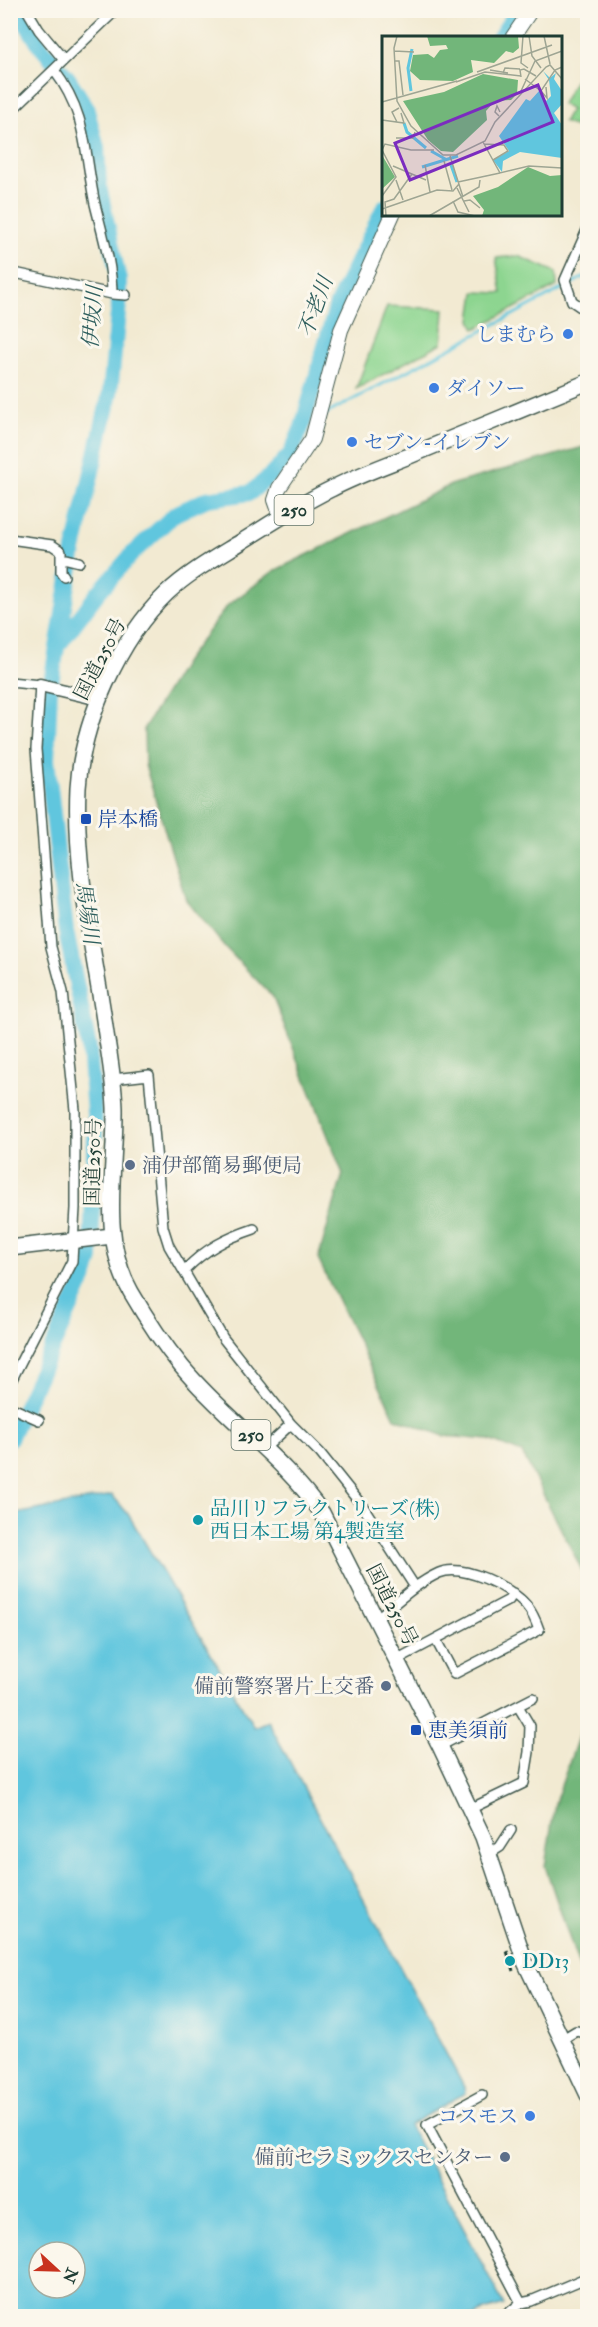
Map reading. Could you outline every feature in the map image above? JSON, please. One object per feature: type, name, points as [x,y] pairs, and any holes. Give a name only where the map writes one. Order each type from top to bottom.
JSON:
[{"type":"main road","points":[[513,36],[531,10]]},
{"type":"main road","points":[[281,517],[276,500],[279,488],[305,451],[319,416],[341,330],[392,216]]},
{"type":"main road","name":"国道250号","points":[[588,382],[332,488],[281,517],[183,579],[167,593],[139,628],[114,669],[99,699],[82,759],[78,785],[78,831],[84,908],[100,992],[115,1106],[108,1236],[122,1273],[131,1292],[182,1367],[304,1487],[322,1513],[470,1809],[489,1854],[525,1962],[588,2095]]},
{"type":"main road","points":[[10,1248],[108,1236]]},
{"type":"street","points":[[10,272],[119,295],[109,268],[82,126],[59,65],[27,10]]},
{"type":"street","points":[[10,112],[116,10]]},
{"type":"street","points":[[588,228],[570,266],[567,287],[572,301],[588,312]]},
{"type":"street","points":[[10,539],[52,545],[61,551],[61,572],[64,576]]},
{"type":"street","points":[[10,682],[68,690],[99,699]]},
{"type":"street","points":[[10,1383],[72,1261],[75,1240],[75,1110],[63,992],[51,947],[36,749],[42,686]]},
{"type":"street","points":[[113,1079],[149,1075],[163,1227],[169,1246],[223,1338],[291,1424],[320,1453],[364,1508],[415,1587]]},
{"type":"street","points":[[185,1270],[196,1258],[217,1243],[254,1229]]},
{"type":"street","points":[[10,1407],[39,1420]]},
{"type":"street","points":[[265,1448],[291,1424]]},
{"type":"street","points":[[376,1619],[415,1587],[439,1573],[467,1572],[513,1593],[526,1605],[539,1630],[454,1674],[436,1640]]},
{"type":"street","points":[[396,1660],[509,1600],[513,1593]]},
{"type":"street","points":[[440,1746],[533,1698]]},
{"type":"street","points":[[470,1809],[524,1783],[530,1726],[518,1706]]},
{"type":"street","points":[[489,1854],[500,1847],[511,1830]]},
{"type":"street","points":[[561,2040],[576,2031],[588,2033]]},
{"type":"street","points":[[482,2095],[427,2125],[521,2303]]},
{"type":"street","points":[[505,2316],[521,2303],[588,2277]]},
{"type":"green space","points":[[581,69],[587,72],[587,132],[563,122],[571,110],[562,104]]},
{"type":"green space","points":[[518,256],[556,272],[557,286],[475,329],[471,320],[475,292],[502,293],[496,258]]},
{"type":"green space","points":[[387,306],[444,309],[442,343],[356,389]]},
{"type":"green space","points":[[588,446],[587,1580],[522,1453],[489,1440],[444,1436],[395,1418],[318,1259],[343,1174],[273,997],[225,947],[186,900],[145,765],[144,728],[186,660],[228,605],[274,571],[453,484]]},
{"type":"green space","points":[[587,1712],[587,1984],[584,1981],[545,1866],[555,1803]]},
{"type":"water","points":[[112,1495],[128,1514],[254,1727],[268,1721],[464,2087],[465,2093],[409,2125],[504,2305],[476,2316],[11,2316],[11,1515]]},
{"type":"waterway","name":"馬場川","points":[[10,1438],[86,1275],[91,1258],[95,1126],[89,1048],[66,931],[47,760],[50,688],[74,550],[110,393],[119,303],[119,280],[99,186],[97,148],[86,107],[68,78],[40,46],[18,10]]},
{"type":"waterway","name":"不老川","points":[[500,36],[518,10]]},
{"type":"waterway","name":"馬場川","points":[[61,642],[97,594],[133,553],[175,514],[207,499],[250,493],[291,453],[302,427],[337,304],[382,211]]},
{"type":"waterway","points":[[324,415],[588,275]]},
{"type":"waterway","name":"不老川","points":[[302,427],[310,422]]},
{"type":"railway","points":[[507,1951],[513,1971]]},
{"type":"place","name":"しまむら","points":[[568,334]]},
{"type":"place","name":"ダイソー","points":[[434,388]]},
{"type":"place","name":"セブン-イレブン","points":[[352,442]]},
{"type":"place","name":"岸本橋","points":[[86,819]]},
{"type":"place","name":"浦伊部簡易郵便局","points":[[130,1165]]},
{"type":"place","name":"品川リフラクトリーズ(株) 西日本工場 第4製造室","points":[[198,1520]]},
{"type":"place","name":"備前警察署片上交番","points":[[386,1686]]},
{"type":"place","name":"恵美須前","points":[[416,1730]]},
{"type":"place","name":"DD13","points":[[510,1961]]},
{"type":"place","name":"コスモス","points":[[530,2116]]},
{"type":"place","name":"備前セラミックスセンター","points":[[505,2157]]},
{"type":"water label","name":"伊坂川","points":[[93,317]]}]
